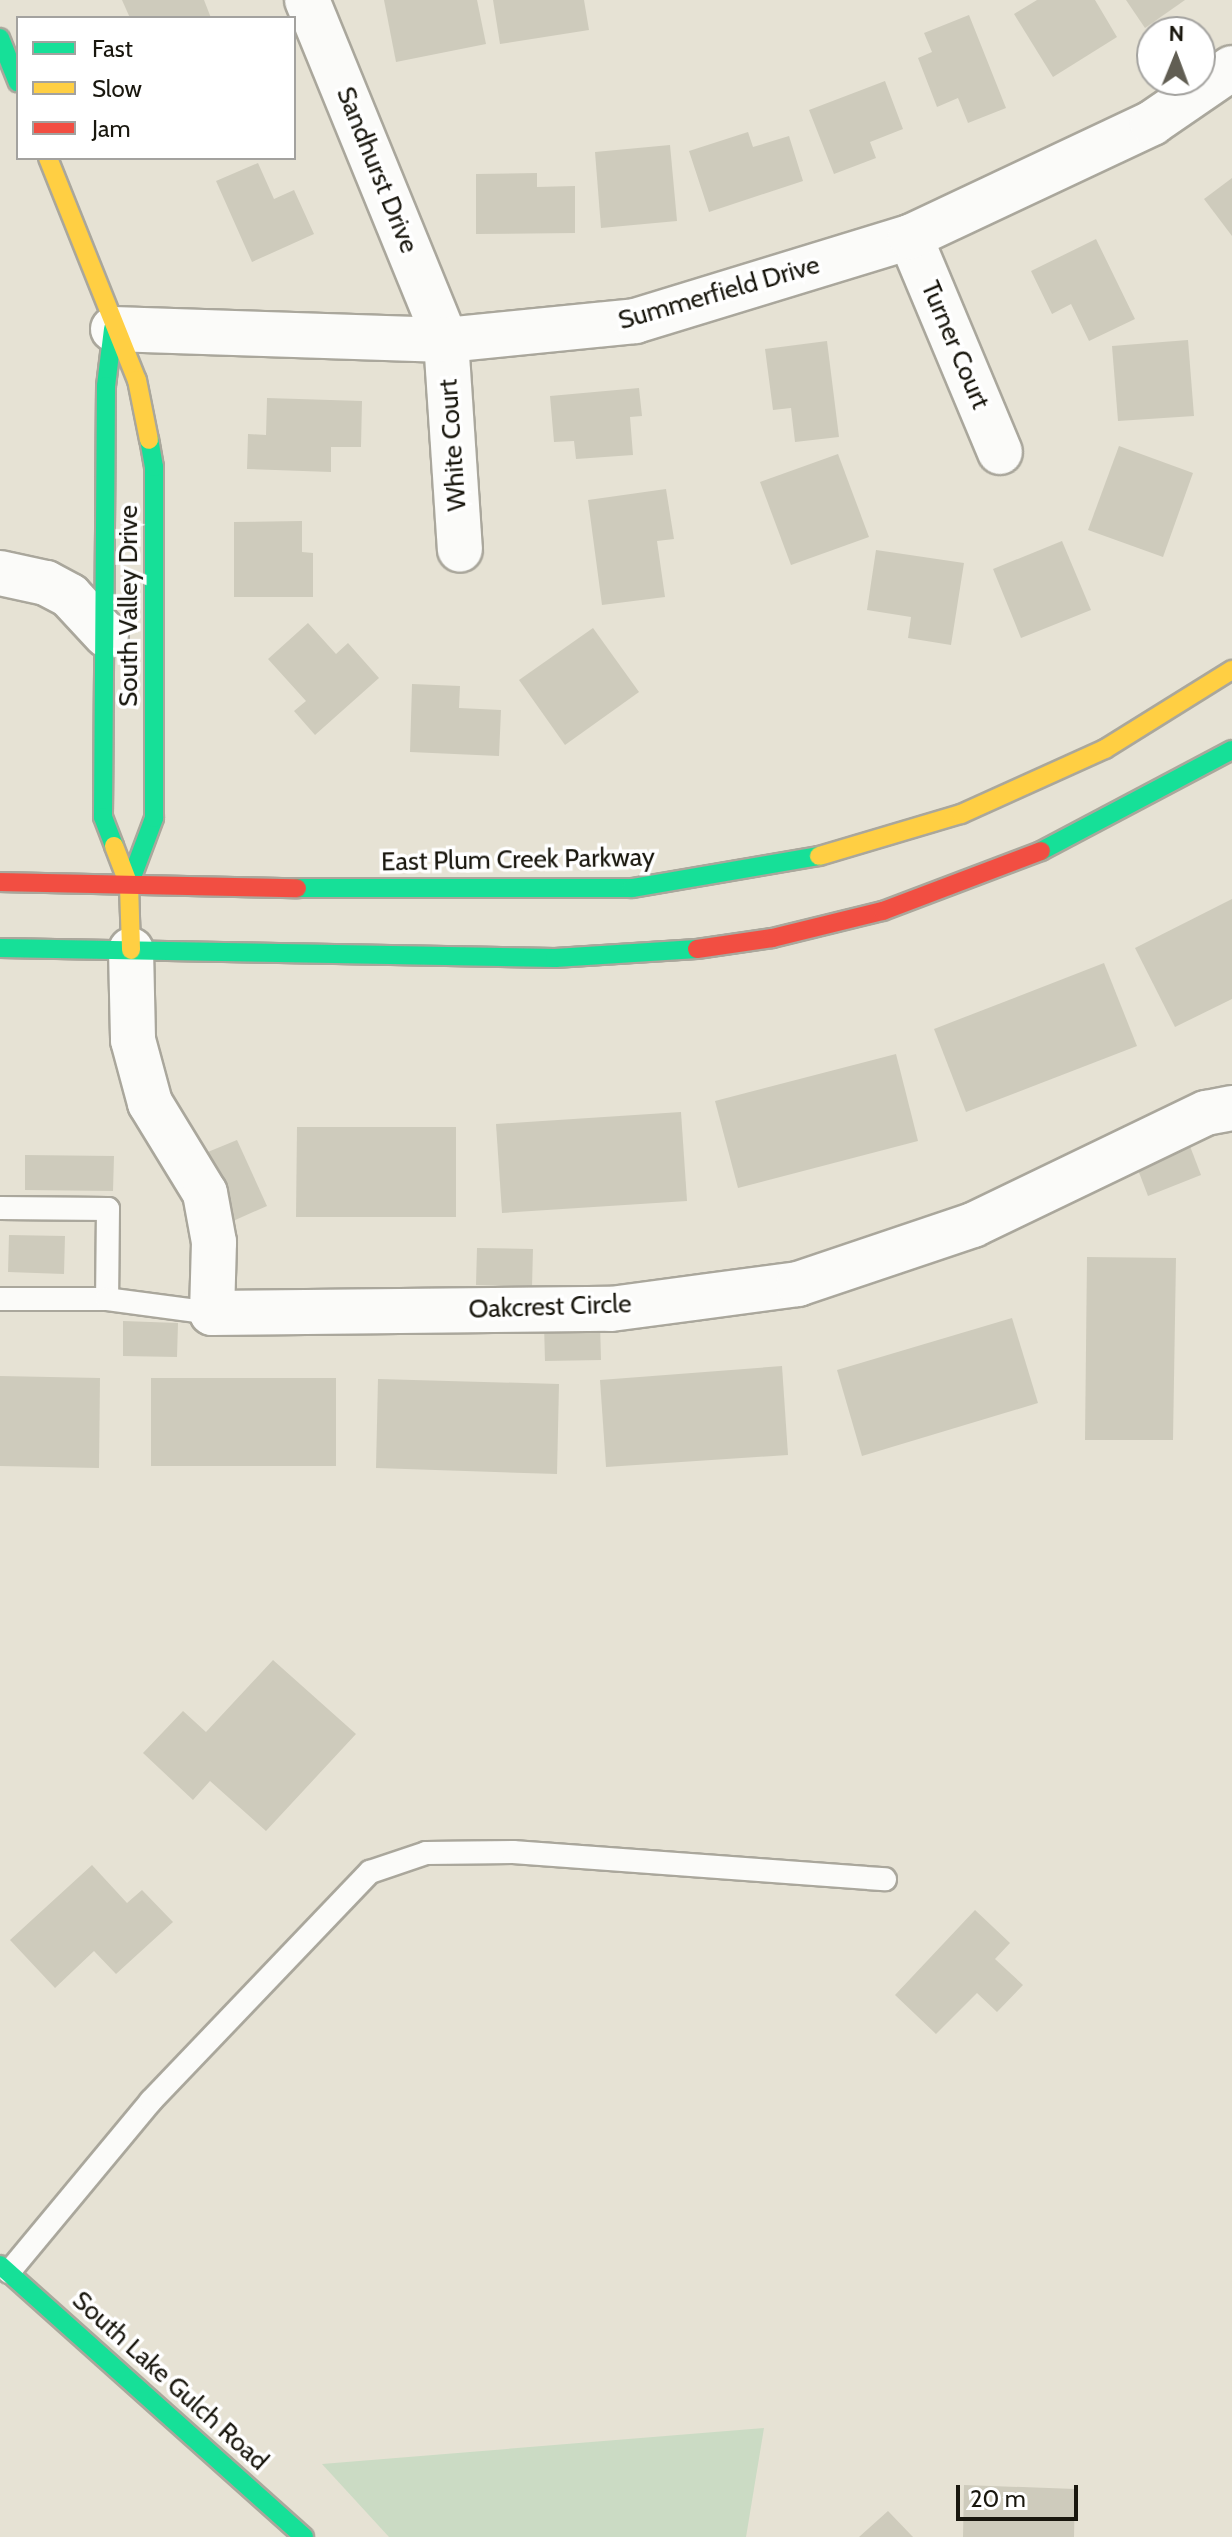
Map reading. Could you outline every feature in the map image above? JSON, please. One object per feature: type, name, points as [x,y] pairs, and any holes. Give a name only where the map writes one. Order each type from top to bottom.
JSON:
[{"type":"main road","points":[[0,38],[16,78]]},
{"type":"main road","name":"South Valley Drive","points":[[49,160],[113,329],[137,380],[154,467],[154,818],[129,885]]},
{"type":"main road","name":"South Valley Drive","points":[[113,329],[106,401],[103,817],[129,885],[131,950]]},
{"type":"main road","name":"East Plum Creek Parkway","points":[[0,882],[462,891],[632,888],[798,862],[961,814],[1105,749],[1232,670]]},
{"type":"main road","points":[[0,948],[555,958],[669,953],[772,938],[883,911],[986,875],[1084,833],[1232,750]]},
{"type":"main road","name":"South Lake Gulch Road","points":[[4,2269],[304,2537]]},
{"type":"street","name":"Sandhurst Drive","points":[[307,0],[446,340]]},
{"type":"street","name":"Summerfield Drive","points":[[113,329],[446,340],[635,321],[910,237],[1152,123],[1232,68]]},
{"type":"street","name":"Turner Court","points":[[910,237],[1000,452]]},
{"type":"street","name":"White Court","points":[[446,340],[460,550]]},
{"type":"street","points":[[0,573],[46,583],[70,596],[106,635]]},
{"type":"street","points":[[131,950],[133,1040],[150,1103],[205,1193],[214,1242],[212,1313]]},
{"type":"street","name":"Oakcrest Circle","points":[[212,1313],[611,1309],[798,1284],[973,1225],[1206,1113],[1232,1108]]},
{"type":"lane","points":[[0,1208],[108,1209],[107,1299]]},
{"type":"lane","points":[[0,1299],[107,1299],[212,1313]]},
{"type":"lane","points":[[4,2269],[151,2101],[370,1872],[426,1853],[513,1852],[885,1879]]},
{"type":"green space","points":[[764,2428],[746,2537],[389,2537],[322,2464]]},
{"type":"building","points":[[122,0],[204,0],[210,16],[129,16]]},
{"type":"building","points":[[384,0],[477,0],[486,44],[396,62]]},
{"type":"building","points":[[493,0],[584,0],[589,30],[500,44]]},
{"type":"building","points":[[1037,0],[1095,0],[1117,37],[1053,77],[1014,14]]},
{"type":"building","points":[[1126,0],[1185,0],[1162,16],[1137,16]]},
{"type":"building","points":[[969,15],[1006,108],[968,123],[958,98],[937,107],[918,58],[932,52],[924,33]]},
{"type":"building","points":[[885,81],[903,129],[870,142],[876,158],[834,174],[809,110]]},
{"type":"building","points":[[748,132],[753,147],[789,136],[803,181],[709,212],[689,151]]},
{"type":"building","points":[[670,145],[677,221],[601,228],[595,152]]},
{"type":"building","points":[[258,163],[274,199],[294,190],[314,234],[252,262],[216,181]]},
{"type":"building","points":[[537,173],[537,187],[575,186],[575,233],[476,234],[476,174]]},
{"type":"building","points":[[1232,178],[1232,236],[1204,199]]},
{"type":"building","points":[[1096,239],[1135,319],[1089,341],[1071,304],[1052,314],[1031,271]]},
{"type":"building","points":[[1188,340],[1194,416],[1118,421],[1112,346]]},
{"type":"building","points":[[827,341],[839,437],[795,442],[791,408],[773,410],[765,349]]},
{"type":"building","points":[[639,388],[642,416],[630,417],[633,455],[576,459],[574,441],[554,442],[550,396]]},
{"type":"building","points":[[267,398],[362,401],[361,447],[331,447],[331,472],[247,469],[248,434],[266,435]]},
{"type":"building","points":[[1119,446],[1193,473],[1163,557],[1088,530]]},
{"type":"building","points":[[838,454],[869,537],[791,565],[760,482]]},
{"type":"building","points":[[666,489],[674,539],[657,541],[665,597],[602,605],[588,500]]},
{"type":"building","points":[[302,521],[302,552],[313,553],[313,597],[234,597],[234,522]]},
{"type":"building","points":[[1062,541],[1091,610],[1021,638],[993,569]]},
{"type":"building","points":[[876,550],[964,563],[951,645],[908,638],[911,617],[867,610]]},
{"type":"building","points":[[308,623],[336,654],[348,643],[379,678],[315,735],[294,711],[306,701],[268,659]]},
{"type":"building","points":[[593,628],[639,692],[565,745],[519,680]]},
{"type":"building","points":[[412,684],[460,686],[459,708],[501,710],[499,756],[410,752]]},
{"type":"building","points":[[1232,899],[1232,999],[1175,1027],[1135,948]]},
{"type":"building","points":[[1104,963],[1137,1046],[966,1112],[934,1029]]},
{"type":"building","points":[[896,1054],[918,1141],[738,1188],[715,1101]]},
{"type":"building","points":[[681,1112],[687,1201],[502,1213],[496,1124]]},
{"type":"building","points":[[297,1127],[456,1127],[456,1217],[296,1217]]},
{"type":"building","points":[[237,1140],[267,1206],[233,1221],[203,1154]]},
{"type":"building","points":[[1188,1141],[1201,1175],[1148,1196],[1135,1162]]},
{"type":"building","points":[[25,1155],[114,1156],[113,1191],[25,1190]]},
{"type":"building","points":[[9,1235],[65,1236],[64,1274],[8,1272]]},
{"type":"building","points":[[477,1248],[533,1249],[532,1287],[476,1285]]},
{"type":"building","points":[[1087,1257],[1176,1258],[1173,1440],[1085,1440]]},
{"type":"building","points":[[1012,1318],[1038,1403],[862,1456],[837,1370]]},
{"type":"building","points":[[123,1321],[178,1323],[177,1357],[123,1356]]},
{"type":"building","points":[[600,1323],[601,1360],[545,1361],[544,1324]]},
{"type":"building","points":[[782,1366],[788,1455],[606,1467],[600,1380]]},
{"type":"building","points":[[0,1376],[100,1378],[99,1468],[0,1466]]},
{"type":"building","points":[[151,1378],[336,1378],[336,1466],[151,1466]]},
{"type":"building","points":[[378,1379],[559,1384],[557,1474],[376,1468]]},
{"type":"building","points":[[273,1660],[356,1734],[266,1831],[210,1781],[193,1800],[143,1753],[183,1711],[206,1732]]},
{"type":"building","points":[[92,1865],[127,1903],[142,1890],[173,1922],[116,1974],[94,1951],[55,1988],[10,1940]]},
{"type":"building","points":[[975,1910],[1010,1943],[995,1959],[1023,1985],[997,2012],[977,1993],[936,2034],[895,1995]]},
{"type":"building","points":[[964,2485],[1075,2489],[1074,2537],[963,2537]]},
{"type":"building","points":[[888,2511],[913,2537],[859,2537]]},
{"type":"traffic: fast","points":[[0,38],[16,78]]},
{"type":"traffic: fast","points":[[113,329],[106,386],[103,817],[114,846]]},
{"type":"traffic: fast","points":[[129,885],[154,818],[154,467],[149,440]]},
{"type":"traffic: fast","points":[[1041,851],[1232,750]]},
{"type":"traffic: fast","points":[[297,888],[632,888],[819,856]]},
{"type":"traffic: fast","points":[[0,948],[555,958],[697,949]]},
{"type":"traffic: fast","points":[[0,2265],[304,2537]]},
{"type":"traffic: slow","points":[[49,160],[137,380],[149,440]]},
{"type":"traffic: slow","points":[[819,856],[961,814],[1105,749],[1232,670]]},
{"type":"traffic: slow","points":[[114,846],[129,885],[131,950]]},
{"type":"traffic: jam","points":[[697,949],[772,938],[883,911],[1041,851]]},
{"type":"traffic: jam","points":[[0,882],[297,888]]}]
